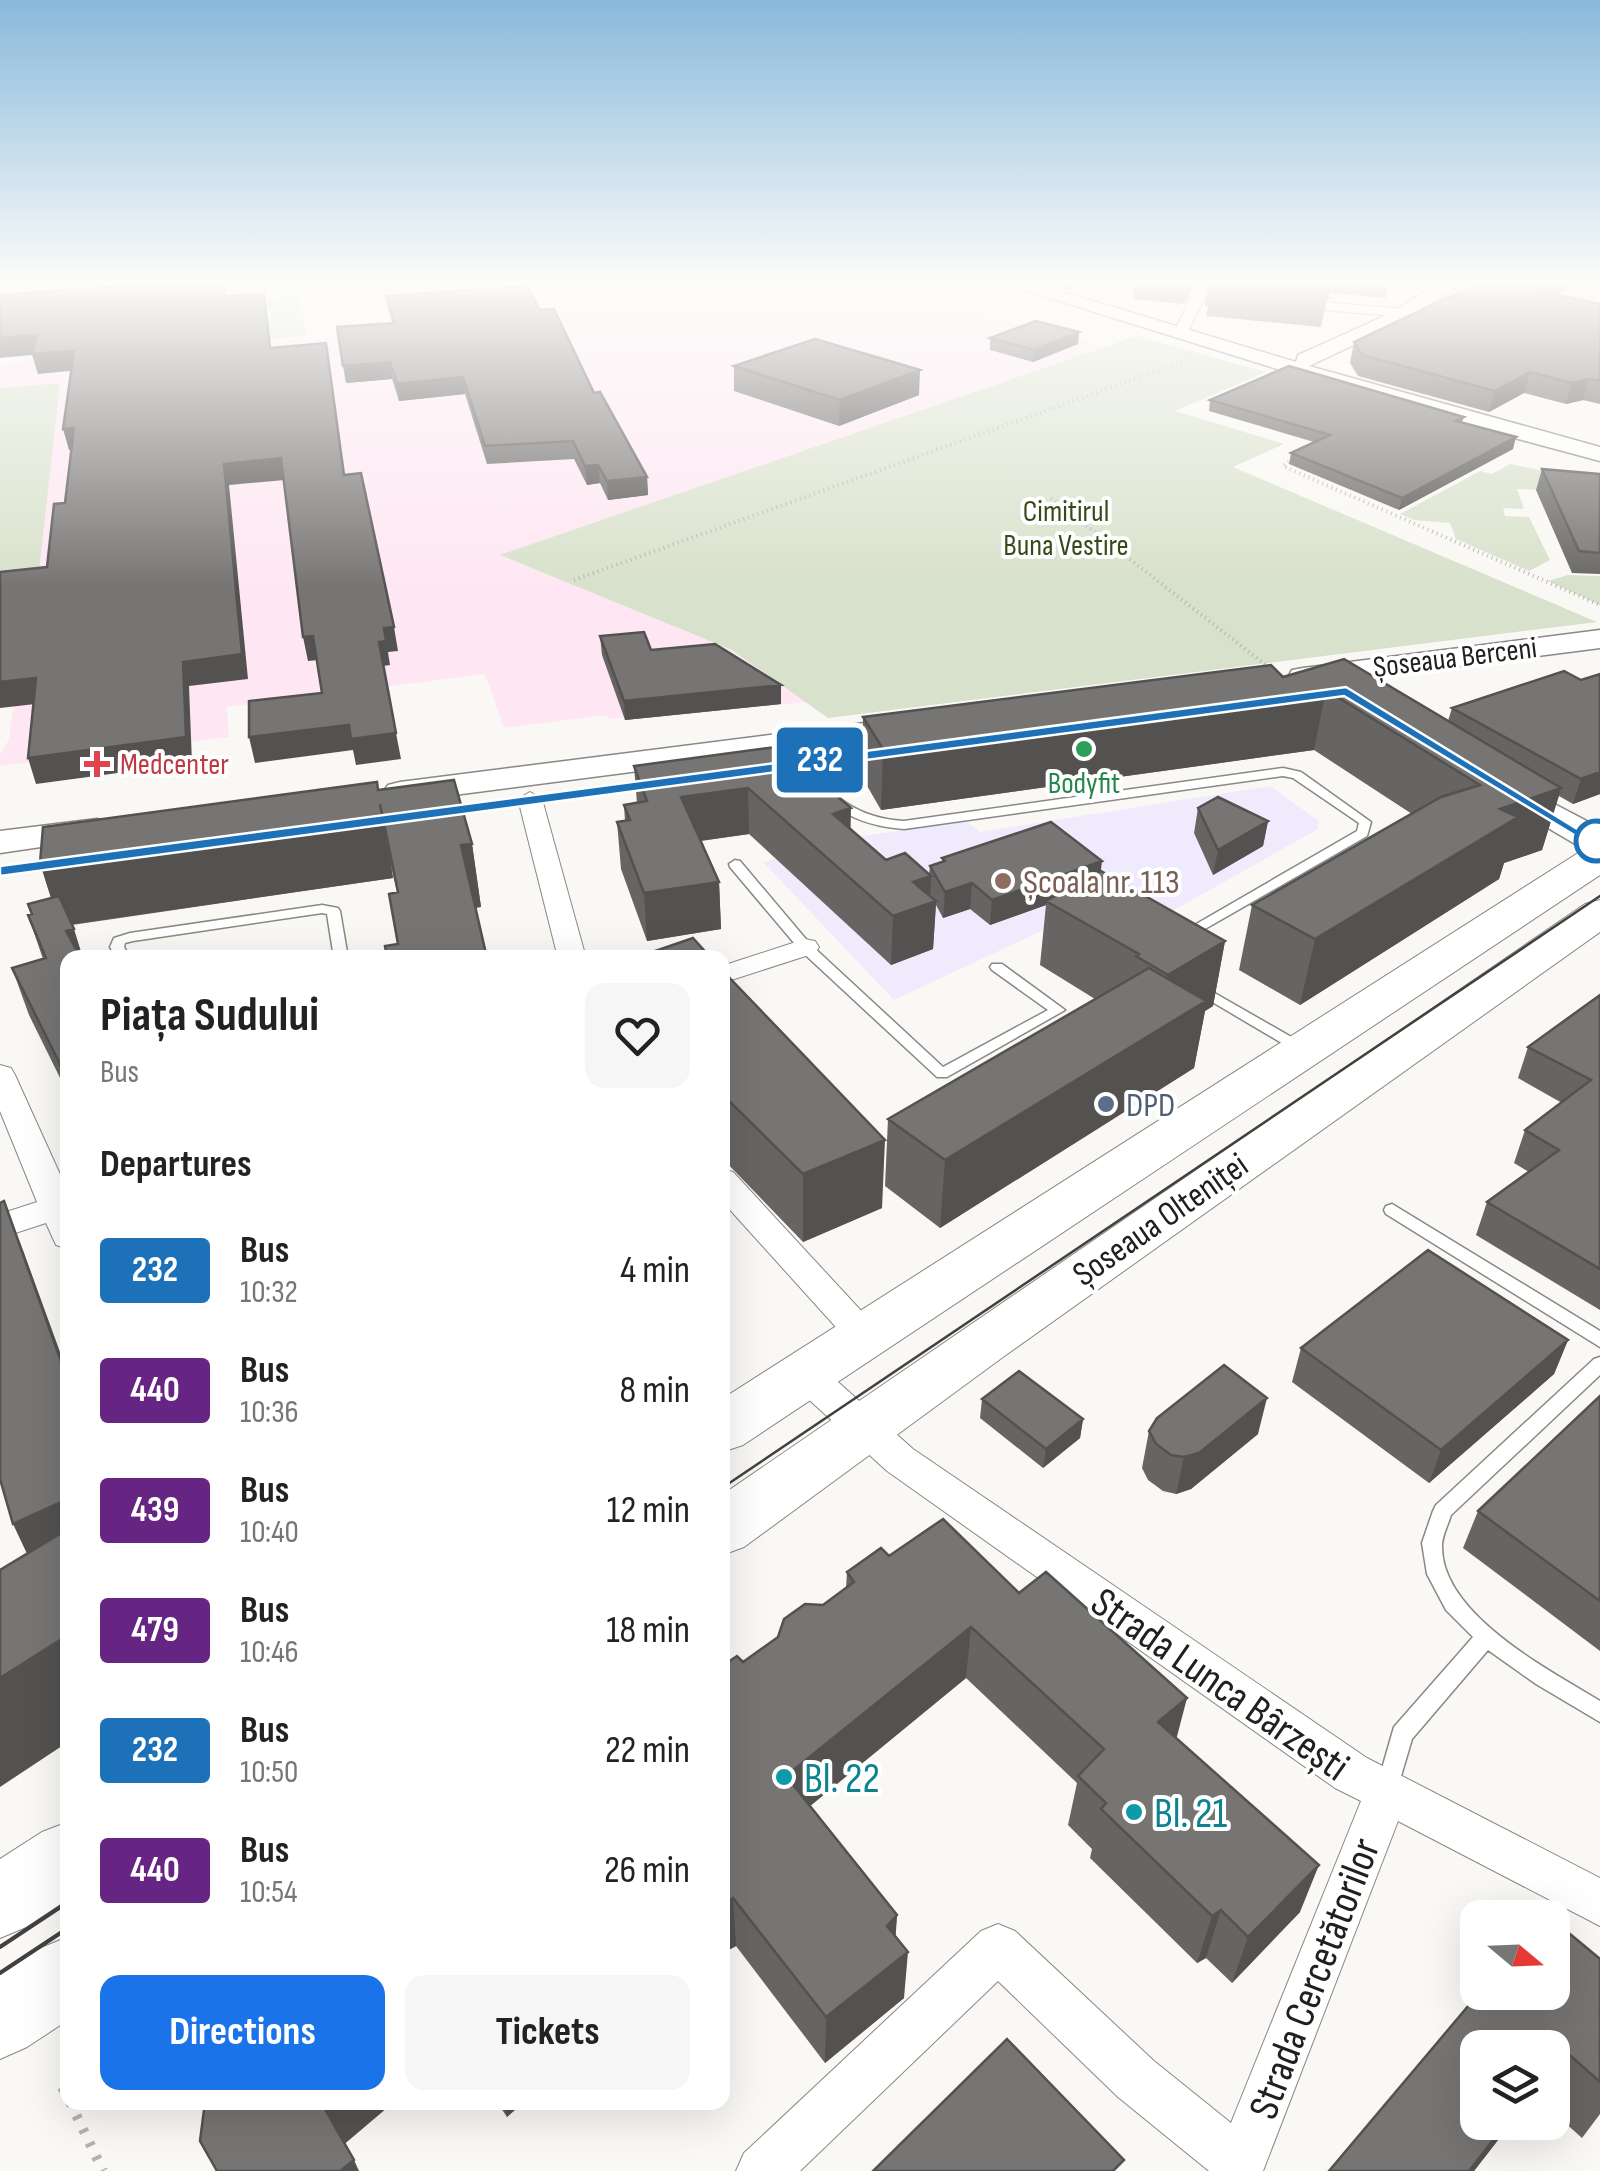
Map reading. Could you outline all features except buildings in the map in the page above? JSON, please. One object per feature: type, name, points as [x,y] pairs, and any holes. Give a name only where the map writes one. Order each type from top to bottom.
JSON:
[{"type":"main road","points":[[1362,385],[1407,402],[1600,454]]},
{"type":"main road","points":[[1383,385],[1600,444]]},
{"type":"main road","points":[[1403,385],[1600,436]]},
{"type":"main road","points":[[1408,385],[1516,407]]},
{"type":"main road","name":"Șoseaua Berceni","points":[[1271,682],[1344,688],[1600,639]]},
{"type":"main road","points":[[954,732],[798,763],[530,799],[370,808],[954,732]]},
{"type":"main road","points":[[1474,770],[1600,844]]},
{"type":"main road","points":[[0,842],[136,825]]},
{"type":"main road","points":[[0,871],[111,856]]},
{"type":"main road","name":"Șoseaua Olteniței","points":[[730,1424],[1600,857]]},
{"type":"main road","name":"Șoseaua Olteniței","points":[[730,1523],[1600,914]]},
{"type":"main road","points":[[0,1901],[60,1862]]},
{"type":"main road","points":[[0,2020],[60,1980]]},
{"type":"street","points":[[530,799],[570,950]]},
{"type":"street","points":[[730,972],[805,947]]},
{"type":"street","points":[[0,1075],[60,1209]]},
{"type":"street","points":[[730,1189],[864,1337]]},
{"type":"street","points":[[0,1226],[60,1216]]},
{"type":"street","name":"Strada Lunca Bârzești","points":[[806,1375],[900,1460],[1386,1794],[1600,1903]]},
{"type":"street","name":"Strada Cercetătorilor","points":[[762,2171],[998,1948],[1136,2079],[1239,2167],[1386,1794]]},
{"type":"lane","points":[[798,763],[846,811],[878,824],[904,825],[1282,772],[1297,775],[1366,824],[1363,833],[1166,947]]},
{"type":"lane","points":[[734,864],[805,947],[942,1074],[1058,1010],[996,967]]},
{"type":"lane","points":[[119,950],[119,941],[130,936],[322,909],[332,911],[337,919],[340,950]]},
{"type":"lane","points":[[1184,979],[1305,1051]]},
{"type":"lane","points":[[1392,1210],[1600,1340]]},
{"type":"lane","points":[[1600,1364],[1437,1521],[1432,1556],[1440,1580],[1484,1638],[1600,1712]]},
{"type":"lane","points":[[1386,1794],[1402,1734],[1484,1638]]},
{"type":"path","points":[[574,580],[1115,385]]},
{"type":"path","points":[[1306,453],[1283,466],[1600,605]]},
{"type":"path","points":[[1052,498],[1271,682]]},
{"type":"path","points":[[73,2110],[104,2171]]},
{"type":"shaded area","points":[[60,385],[993,385],[501,555],[732,650],[805,702],[649,718],[647,715],[609,719],[606,715],[504,728],[485,674],[227,707],[229,737],[0,766],[0,755],[9,739]]},
{"type":"shaded area","name":"Școala nr. 113","points":[[1270,786],[1319,821],[1318,829],[1151,923],[1110,899],[894,1000],[763,862],[856,837],[966,821],[980,832]]},
{"type":"green space","points":[[60,385],[38,580],[0,585],[0,388]]},
{"type":"green space","name":"Cimitirul Buna Vestire","points":[[994,385],[1235,385],[1175,411],[1284,444],[1233,467],[1597,622],[828,718],[732,650],[500,555]]},
{"type":"green space","points":[[1510,464],[1600,482],[1588,491],[1517,489],[1524,509],[1503,508],[1505,516],[1529,517],[1550,560],[1529,571],[1456,539],[1450,523],[1414,520],[1400,514],[1480,471],[1492,474]]},
{"type":"green space","points":[[1568,575],[1600,576],[1600,605],[1548,581]]},
{"type":"tram line","points":[[730,1483],[1600,896]]},
{"type":"tram line","points":[[0,1947],[60,1907]]},
{"type":"tram line","points":[[0,1973],[60,1933]]},
{"type":"bus line","name":"232","points":[[0,871],[1346,692],[1600,843]]},
{"type":"place","name":"Bodyfit","points":[[1084,749]]},
{"type":"place","name":"Medcenter","points":[[97,764]]},
{"type":"place","name":"Școala nr. 113","points":[[1003,881]]},
{"type":"place","name":"DPD","points":[[1106,1104]]},
{"type":"place","name":"Bl. 22","points":[[784,1777]]},
{"type":"place","name":"Bl. 21","points":[[1134,1812]]}]
